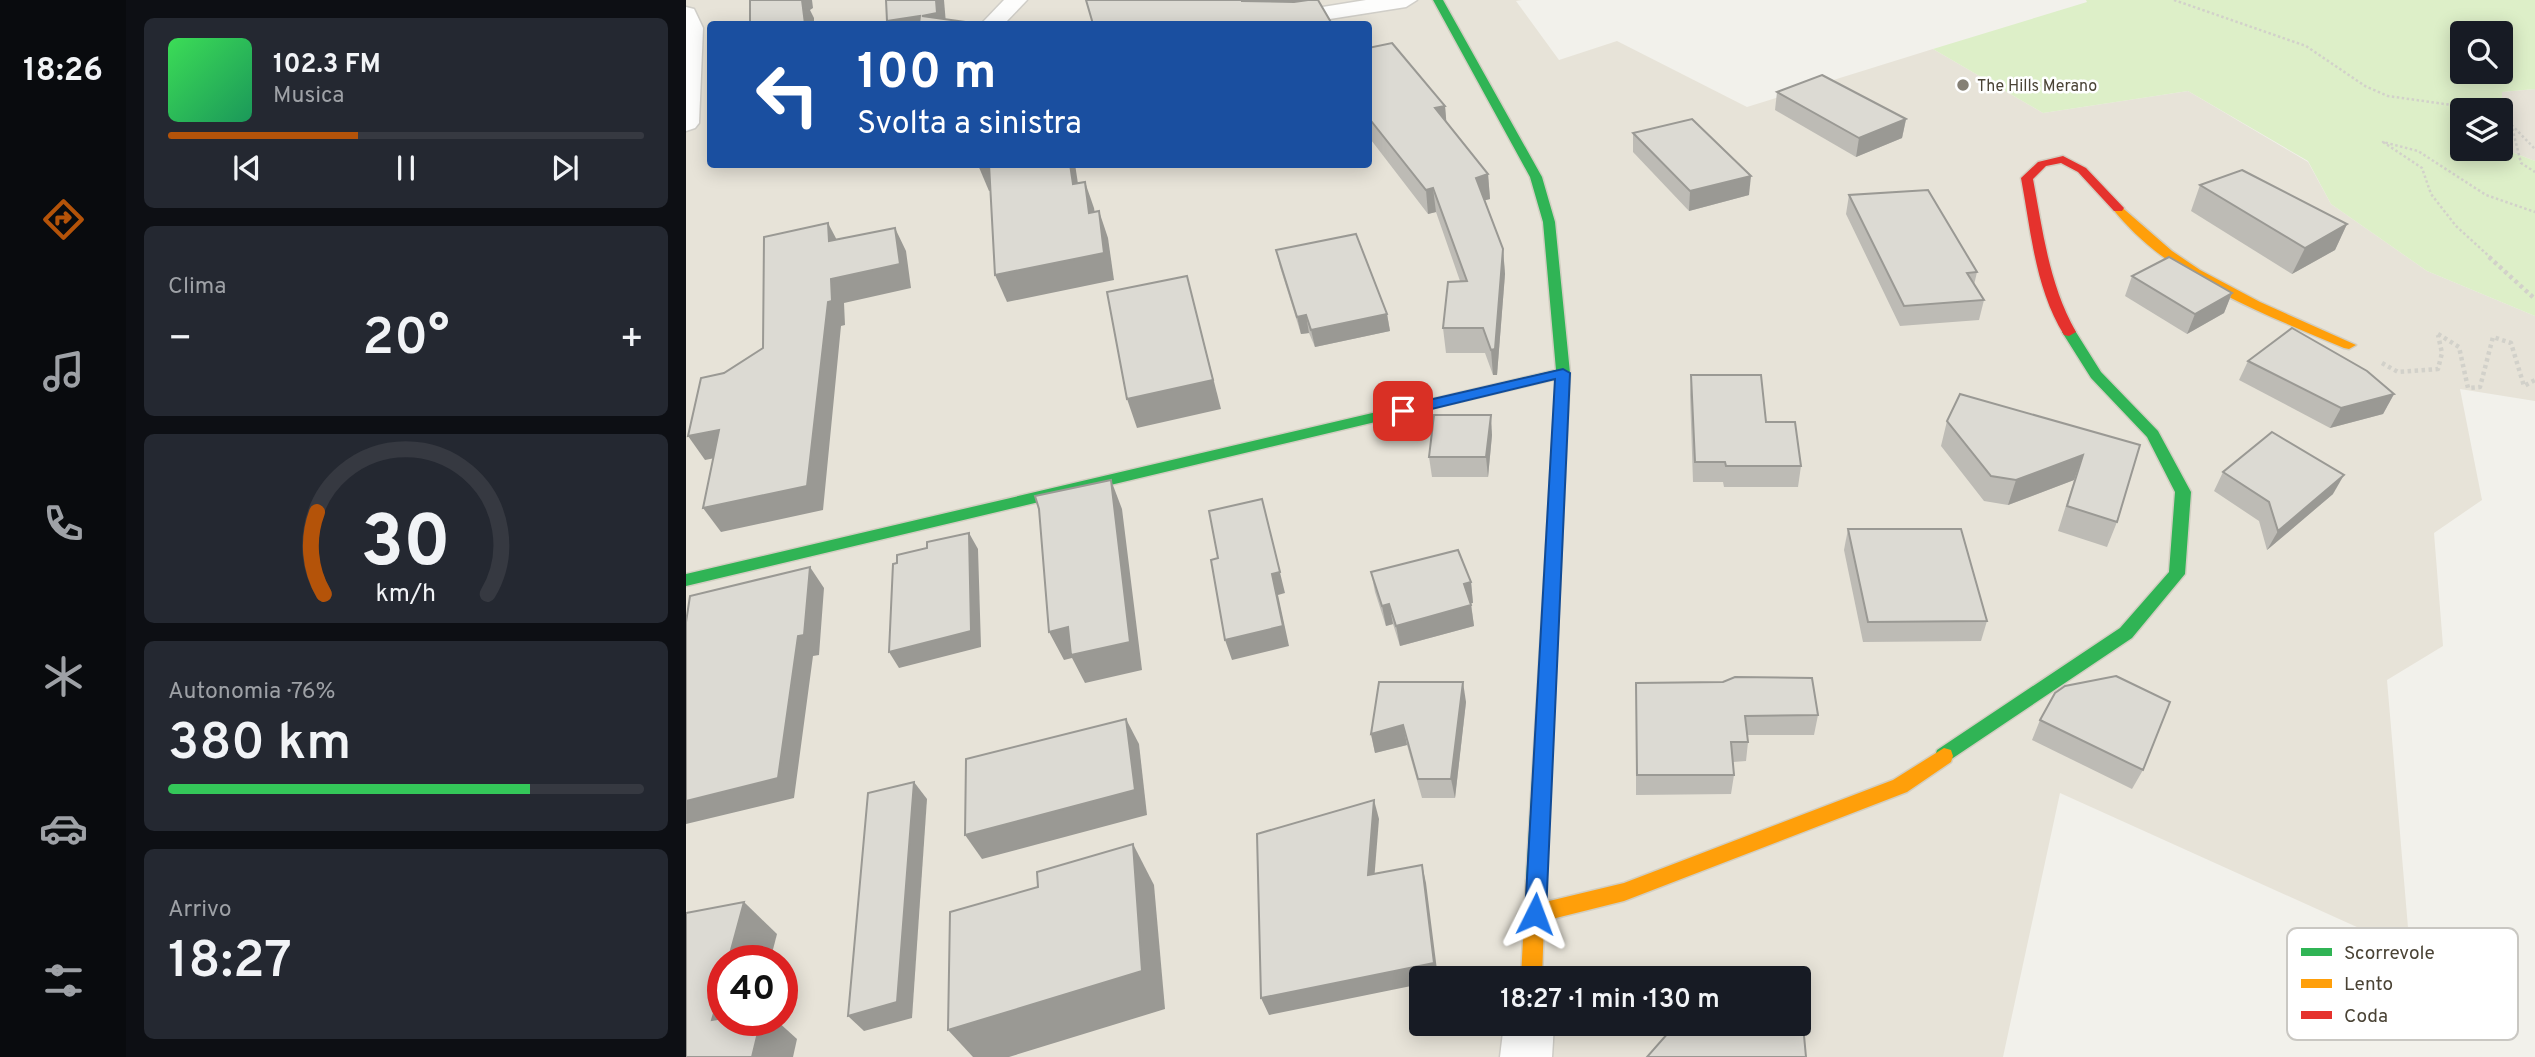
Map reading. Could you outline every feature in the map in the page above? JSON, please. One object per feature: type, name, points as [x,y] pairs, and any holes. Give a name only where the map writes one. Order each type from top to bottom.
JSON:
[{"type":"street","points":[[995,21],[1016,0]]},
{"type":"street","points":[[1278,21],[1406,0]]},
{"type":"street","points":[[1438,0],[1536,177],[1549,222],[1563,373],[1532,966]]},
{"type":"street","points":[[686,14],[692,28],[686,121],[707,117]]},
{"type":"street","points":[[1535,914],[1624,892],[1900,786],[2126,633],[2177,574],[2183,492],[2153,434],[2096,375],[2059,314],[2043,264],[2027,178],[2039,164],[2063,159],[2086,170],[2124,219],[2191,272],[2228,292],[2349,345]]},
{"type":"street","points":[[686,580],[1563,373]]},
{"type":"street","points":[[1526,1057],[1527,1036]]},
{"type":"path","points":[[2174,0],[2235,24],[2306,46],[2319,52],[2338,70],[2386,96],[2450,105]]},
{"type":"path","points":[[2513,123],[2527,144],[2535,149]]},
{"type":"path","points":[[2513,131],[2521,163],[2535,172]]},
{"type":"path","points":[[2535,212],[2486,195],[2418,151],[2383,142],[2422,168],[2431,194],[2456,226],[2535,299]]},
{"type":"path","points":[[2398,372],[2438,369],[2442,353],[2438,334],[2459,347],[2468,388],[2480,387],[2493,337],[2511,343],[2524,386],[2535,380]]},
{"type":"shaded area","points":[[686,0],[1522,0],[1516,1],[1559,60],[1617,41],[1747,107],[1933,49],[2043,113],[2188,91],[2308,162],[2331,204],[2427,271],[2535,316],[2535,401],[2460,389],[2482,500],[2434,533],[2443,646],[2387,680],[2408,928],[2359,928],[2060,793],[2003,1057],[686,1057]]},
{"type":"shaded area","points":[[2535,89],[2535,161],[2513,153],[2513,98],[2502,98],[2502,92]]},
{"type":"green space","points":[[2086,0],[2535,0],[2535,89],[2502,92],[2502,98],[2450,98],[2450,161],[2513,161],[2513,153],[2535,161],[2535,316],[2427,271],[2331,204],[2308,161],[2188,91],[2043,113],[1933,49],[2087,2]]},
{"type":"building","points":[[750,0],[802,0],[805,21],[750,21]]},
{"type":"building","points":[[886,0],[936,0],[937,13],[922,16],[958,21],[919,21],[920,16],[887,21]]},
{"type":"building","points":[[1086,0],[1318,0],[1330,21],[1092,21]]},
{"type":"building","points":[[1392,43],[1445,106],[1435,108],[1488,174],[1476,178],[1503,249],[1495,349],[1491,350],[1483,328],[1443,328],[1448,282],[1467,281],[1433,188],[1426,190],[1372,122],[1372,47]]},
{"type":"building","points":[[1822,75],[1906,119],[1859,138],[1777,92]]},
{"type":"building","points":[[1692,119],[1751,176],[1690,191],[1633,133]]},
{"type":"building","points":[[989,168],[1071,168],[1073,184],[1085,182],[1089,213],[1099,211],[1104,253],[995,275]]},
{"type":"building","points":[[2242,170],[2347,224],[2305,248],[2200,185]]},
{"type":"building","points":[[1928,190],[1977,272],[1967,273],[1984,300],[1904,306],[1849,195]]},
{"type":"building","points":[[828,223],[829,241],[895,228],[900,264],[831,279],[832,301],[828,302],[807,486],[703,508],[719,430],[688,436],[701,378],[724,373],[763,348],[764,237]]},
{"type":"building","points":[[1356,234],[1387,314],[1311,330],[1306,315],[1297,317],[1276,250]]},
{"type":"building","points":[[2169,257],[2232,293],[2195,314],[2132,276]]},
{"type":"building","points":[[1187,276],[1213,380],[1127,399],[1107,292]]},
{"type":"building","points":[[2292,328],[2367,371],[2394,394],[2341,408],[2248,361]]},
{"type":"building","points":[[1691,375],[1761,375],[1766,422],[1795,422],[1801,466],[1726,466],[1725,462],[1695,462]]},
{"type":"building","points":[[1960,394],[2140,445],[2117,522],[2067,506],[2083,455],[2016,480],[1991,476],[1947,421]]},
{"type":"building","points":[[1434,415],[1491,415],[1486,457],[1429,457]]},
{"type":"building","points":[[2272,432],[2344,475],[2278,531],[2269,502],[2223,472]]},
{"type":"building","points":[[1111,480],[1130,642],[1071,655],[1068,627],[1049,632],[1039,509],[1035,496]]},
{"type":"building","points":[[1262,499],[1280,572],[1272,574],[1283,626],[1225,640],[1211,560],[1218,558],[1209,511]]},
{"type":"building","points":[[1848,529],[1961,529],[1987,621],[1868,622]]},
{"type":"building","points":[[969,533],[971,631],[889,652],[893,564],[897,563],[897,555],[927,548],[927,542]]},
{"type":"building","points":[[1458,550],[1471,582],[1464,584],[1471,605],[1396,626],[1389,604],[1382,606],[1371,572]]},
{"type":"building","points":[[810,567],[804,635],[798,636],[778,778],[686,801],[686,622],[690,596]]},
{"type":"building","points":[[2116,676],[2170,702],[2143,770],[2040,720],[2055,693],[2065,686]]},
{"type":"building","points":[[1735,677],[1812,678],[1818,715],[1745,716],[1748,742],[1731,742],[1734,775],[1637,775],[1636,683],[1723,682]]},
{"type":"building","points":[[1379,682],[1463,682],[1451,779],[1418,779],[1403,725],[1371,734]]},
{"type":"building","points":[[1126,719],[1135,790],[965,835],[966,759]]},
{"type":"building","points":[[914,782],[897,1002],[848,1016],[868,793]]},
{"type":"building","points":[[1374,800],[1368,875],[1422,865],[1434,963],[1261,998],[1257,834]]},
{"type":"building","points":[[1133,844],[1142,971],[948,1030],[950,912],[1038,887],[1037,872]]},
{"type":"building","points":[[744,902],[732,945],[707,945],[707,1036],[757,1036],[752,1057],[686,1057],[686,913]]},
{"type":"building","points":[[1665,1036],[1804,1036],[1806,1057],[1647,1057]]},
{"type":"traffic: fast","points":[[1438,0],[1536,177],[1549,222],[1563,373],[1536,881]]},
{"type":"traffic: fast","points":[[1944,756],[2126,633],[2177,574],[2183,492],[2153,434],[2096,375],[2069,332]]},
{"type":"traffic: fast","points":[[686,580],[1563,373]]},
{"type":"traffic: slow","points":[[2118,208],[2142,233],[2196,273],[2256,304],[2349,345]]},
{"type":"traffic: slow","points":[[1535,914],[1624,892],[1900,786],[1944,756]]},
{"type":"traffic: slow","points":[[1532,966],[1536,881]]},
{"type":"traffic: jam","points":[[2069,332],[2046,277],[2027,178],[2042,164],[2063,159],[2082,170],[2118,208]]},
{"type":"place","name":"The Hills Merano","points":[[1963,85]]},
{"type":"route","points":[[1403,411],[1563,373],[1535,914]]}]
